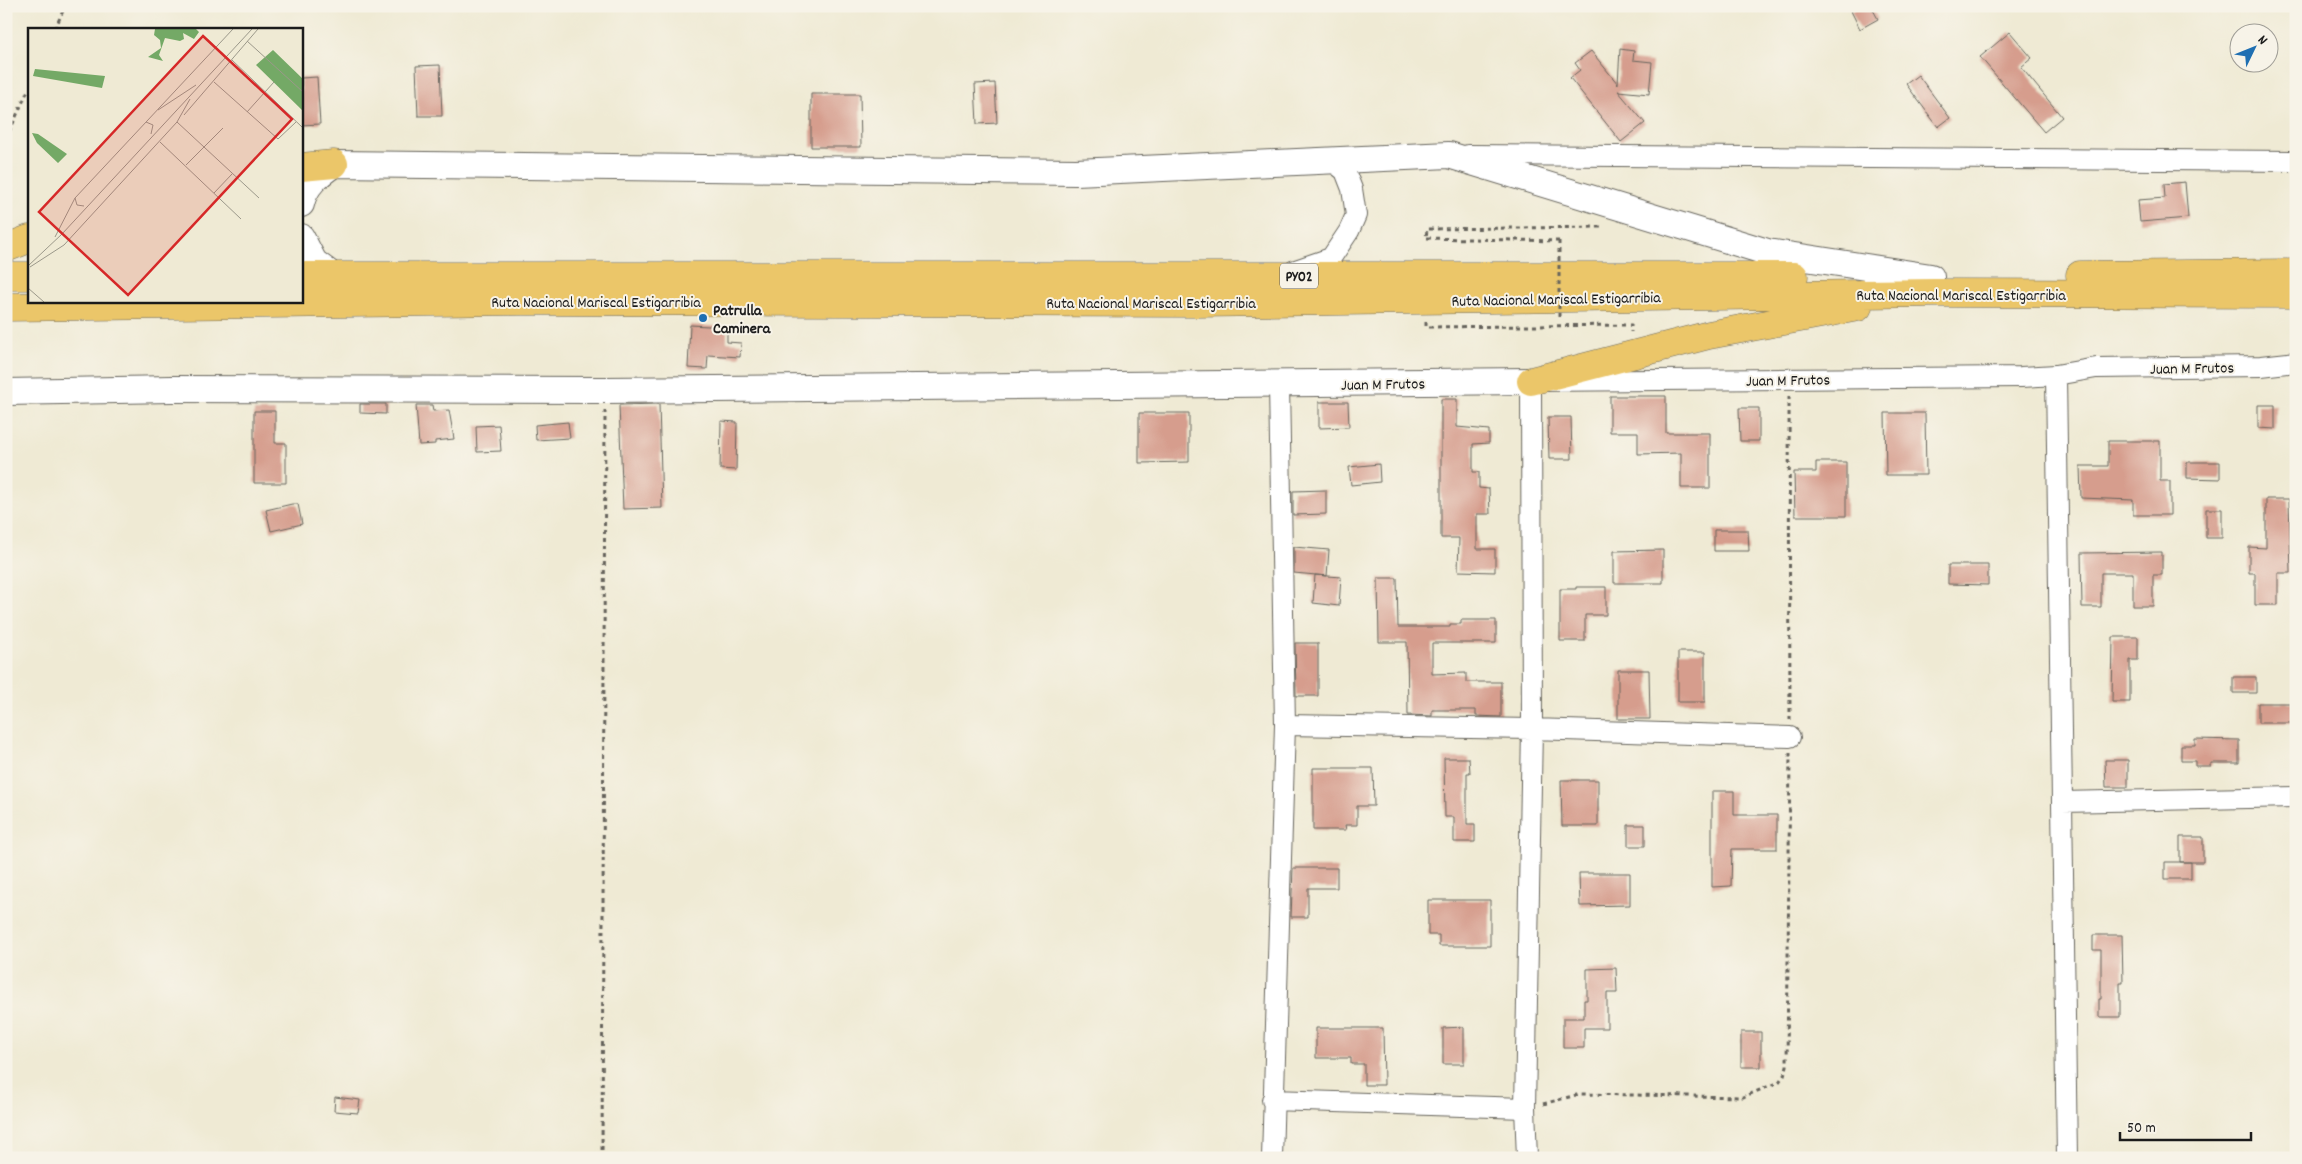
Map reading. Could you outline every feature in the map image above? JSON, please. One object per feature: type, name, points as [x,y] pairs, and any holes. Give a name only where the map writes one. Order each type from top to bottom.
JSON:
[{"type":"highway","points":[[302,166],[334,164]]},
{"type":"highway","points":[[6,248],[28,239]]},
{"type":"highway","name":"Ruta Nacional Mariscal Estigarribia","points":[[6,308],[522,301],[1197,303],[1933,285],[2296,273]]},
{"type":"highway","points":[[6,276],[28,276]]},
{"type":"highway","name":"Ruta Nacional Mariscal Estigarribia","points":[[302,276],[1281,276],[1933,285],[2296,294]]},
{"type":"highway","points":[[1531,381],[1709,335],[1933,285]]},
{"type":"street","points":[[1449,155],[1767,252],[1933,285]]},
{"type":"street","points":[[302,200],[316,177],[334,164],[1076,172],[1449,155],[2296,161]]},
{"type":"street","points":[[1281,276],[1331,258],[1349,231],[1356,215],[1352,188],[1345,171],[1331,160]]},
{"type":"street","points":[[302,239],[314,262],[332,276]]},
{"type":"street","name":"Juan M Frutos","points":[[6,392],[172,389],[605,390],[1790,379],[2056,375],[2096,368],[2261,366],[2296,362]]},
{"type":"street","points":[[2056,375],[2067,1158]]},
{"type":"street","points":[[1527,1158],[1525,1108],[1532,729],[1531,381]]},
{"type":"street","points":[[1272,1158],[1272,1100],[1285,726],[1279,385]]},
{"type":"street","points":[[1285,726],[1532,729],[1790,737]]},
{"type":"street","points":[[2062,802],[2296,797]]},
{"type":"street","points":[[1272,1100],[1525,1108]]},
{"type":"path","points":[[55,28],[65,6]]},
{"type":"path","points":[[6,139],[28,90]]},
{"type":"path","points":[[1540,320],[1560,321],[1559,241],[1426,238],[1427,229],[1602,227],[1602,202]]},
{"type":"path","points":[[1425,318],[1426,327],[1631,326],[1631,333],[1615,338],[1615,359]]},
{"type":"path","points":[[1525,1108],[1580,1094],[1744,1097],[1770,1087],[1779,1082],[1784,1075],[1787,1066],[1789,1003],[1790,379]]},
{"type":"path","points":[[602,1158],[605,390]]},
{"type":"building","points":[[1859,6],[1871,6],[1878,19],[1860,29],[1851,11]]},
{"type":"building","points":[[2010,32],[2032,58],[2021,67],[2062,117],[2044,132],[1980,57]]},
{"type":"building","points":[[1620,49],[1634,51],[1633,60],[1652,62],[1649,94],[1618,91],[1645,123],[1621,142],[1570,78],[1580,70],[1575,63],[1591,51],[1618,84]]},
{"type":"building","points":[[440,65],[442,116],[418,116],[416,66]]},
{"type":"building","points":[[1918,75],[1950,118],[1938,127],[1906,84]]},
{"type":"building","points":[[317,77],[320,124],[302,125],[302,78]]},
{"type":"building","points":[[995,83],[997,123],[977,124],[975,84]]},
{"type":"building","points":[[811,94],[860,94],[861,147],[811,147]]},
{"type":"building","points":[[2185,182],[2188,218],[2140,222],[2138,200],[2165,198],[2164,184]]},
{"type":"building","points":[[690,325],[727,327],[727,342],[741,343],[740,357],[708,355],[707,369],[688,368]]},
{"type":"building","points":[[1610,396],[1666,396],[1666,433],[1710,433],[1710,488],[1681,488],[1681,453],[1638,454],[1638,432],[1610,432]]},
{"type":"building","points":[[1441,399],[1457,399],[1457,427],[1489,430],[1489,443],[1473,444],[1473,472],[1479,472],[1479,488],[1489,489],[1490,514],[1477,514],[1477,549],[1495,549],[1495,572],[1458,571],[1459,538],[1441,538]]},
{"type":"building","points":[[1319,402],[1348,402],[1349,427],[1319,428]]},
{"type":"building","points":[[360,404],[386,404],[386,414],[360,413]]},
{"type":"building","points":[[659,404],[662,508],[623,509],[619,405]]},
{"type":"building","points":[[416,405],[432,405],[433,411],[449,410],[454,439],[435,441],[435,444],[419,445]]},
{"type":"building","points":[[2258,405],[2275,405],[2275,429],[2258,428]]},
{"type":"building","points":[[1739,408],[1759,408],[1759,441],[1740,441]]},
{"type":"building","points":[[254,411],[275,411],[275,443],[286,443],[286,483],[254,483]]},
{"type":"building","points":[[1139,413],[1189,413],[1189,462],[1139,463]]},
{"type":"building","points":[[1885,413],[1925,413],[1926,475],[1886,475]]},
{"type":"building","points":[[1548,417],[1571,417],[1572,459],[1549,459]]},
{"type":"building","points":[[721,421],[737,422],[736,470],[720,469]]},
{"type":"building","points":[[568,422],[570,438],[536,440],[535,425]]},
{"type":"building","points":[[499,425],[501,451],[477,452],[476,426]]},
{"type":"building","points":[[2108,441],[2160,441],[2160,481],[2170,481],[2170,515],[2133,515],[2133,500],[2081,498],[2080,466],[2108,466]]},
{"type":"building","points":[[1816,462],[1846,462],[1846,516],[1795,516],[1794,472],[1816,472]]},
{"type":"building","points":[[2187,462],[2220,462],[2220,479],[2187,478]]},
{"type":"building","points":[[1379,464],[1380,482],[1351,485],[1349,467]]},
{"type":"building","points":[[1326,490],[1326,514],[1293,515],[1293,491]]},
{"type":"building","points":[[2266,499],[2289,499],[2291,573],[2278,573],[2278,605],[2255,605],[2255,573],[2249,573],[2249,547],[2266,548]]},
{"type":"building","points":[[298,504],[302,524],[271,531],[266,510]]},
{"type":"building","points":[[2206,509],[2222,509],[2222,538],[2206,538]]},
{"type":"building","points":[[1714,530],[1748,530],[1749,551],[1714,551]]},
{"type":"building","points":[[1294,547],[1329,550],[1327,576],[1294,573]]},
{"type":"building","points":[[1663,550],[1663,583],[1614,583],[1614,551]]},
{"type":"building","points":[[2162,552],[2162,575],[2153,575],[2153,606],[2133,606],[2133,573],[2101,573],[2101,607],[2082,607],[2081,553]]},
{"type":"building","points":[[1948,565],[1988,565],[1988,585],[1948,584]]},
{"type":"building","points":[[1315,575],[1341,577],[1339,606],[1313,603]]},
{"type":"building","points":[[1378,578],[1397,578],[1398,627],[1450,627],[1450,624],[1461,624],[1461,620],[1496,620],[1496,643],[1432,643],[1432,674],[1466,673],[1466,682],[1501,682],[1501,717],[1476,716],[1476,710],[1432,710],[1432,716],[1408,715],[1407,642],[1379,642]]},
{"type":"building","points":[[1576,587],[1606,587],[1606,615],[1585,615],[1585,641],[1560,641],[1560,589],[1576,589]]},
{"type":"building","points":[[2113,637],[2138,637],[2138,660],[2130,660],[2130,702],[2112,702]]},
{"type":"building","points":[[1295,643],[1318,643],[1318,696],[1296,696]]},
{"type":"building","points":[[1678,652],[1705,652],[1705,702],[1678,702]]},
{"type":"building","points":[[1618,670],[1649,670],[1650,719],[1618,719]]},
{"type":"building","points":[[2233,677],[2256,677],[2256,693],[2233,693]]},
{"type":"building","points":[[2258,703],[2296,703],[2296,723],[2258,723]]},
{"type":"building","points":[[2195,739],[2239,740],[2239,763],[2211,763],[2211,766],[2195,766],[2195,761],[2181,761],[2181,745],[2195,745]]},
{"type":"building","points":[[1444,758],[1469,758],[1470,773],[1467,773],[1467,824],[1475,824],[1475,842],[1454,842],[1454,817],[1445,817]]},
{"type":"building","points":[[2105,760],[2128,760],[2128,787],[2106,787]]},
{"type":"building","points":[[1313,768],[1373,768],[1374,806],[1357,806],[1357,825],[1345,825],[1346,830],[1313,830]]},
{"type":"building","points":[[1561,780],[1598,780],[1598,826],[1562,826]]},
{"type":"building","points":[[1712,791],[1734,791],[1734,815],[1777,815],[1777,849],[1732,849],[1731,886],[1712,887]]},
{"type":"building","points":[[1628,825],[1645,825],[1645,846],[1628,846]]},
{"type":"building","points":[[2180,837],[2203,837],[2203,862],[2180,862]]},
{"type":"building","points":[[2165,862],[2191,862],[2191,879],[2165,879]]},
{"type":"building","points":[[1293,868],[1337,868],[1337,888],[1308,888],[1308,917],[1291,917]]},
{"type":"building","points":[[1579,873],[1630,873],[1630,905],[1580,906]]},
{"type":"building","points":[[1428,900],[1490,900],[1490,946],[1439,946],[1439,935],[1428,935]]},
{"type":"building","points":[[2093,935],[2122,935],[2123,983],[2120,983],[2120,1017],[2099,1017],[2101,950],[2093,950]]},
{"type":"building","points":[[1616,968],[1617,993],[1607,993],[1607,1028],[1584,1028],[1584,1048],[1563,1048],[1563,1018],[1584,1018],[1584,1000],[1587,1000],[1587,969]]},
{"type":"building","points":[[1464,1027],[1464,1064],[1443,1064],[1443,1028]]},
{"type":"building","points":[[1316,1028],[1383,1028],[1384,1085],[1364,1085],[1364,1064],[1351,1064],[1351,1058],[1316,1058]]},
{"type":"building","points":[[1741,1032],[1761,1032],[1761,1067],[1741,1067]]},
{"type":"building","points":[[335,1097],[360,1100],[358,1113],[334,1111]]},
{"type":"place","name":"Patrulla Caminera","points":[[703,318]]}]
